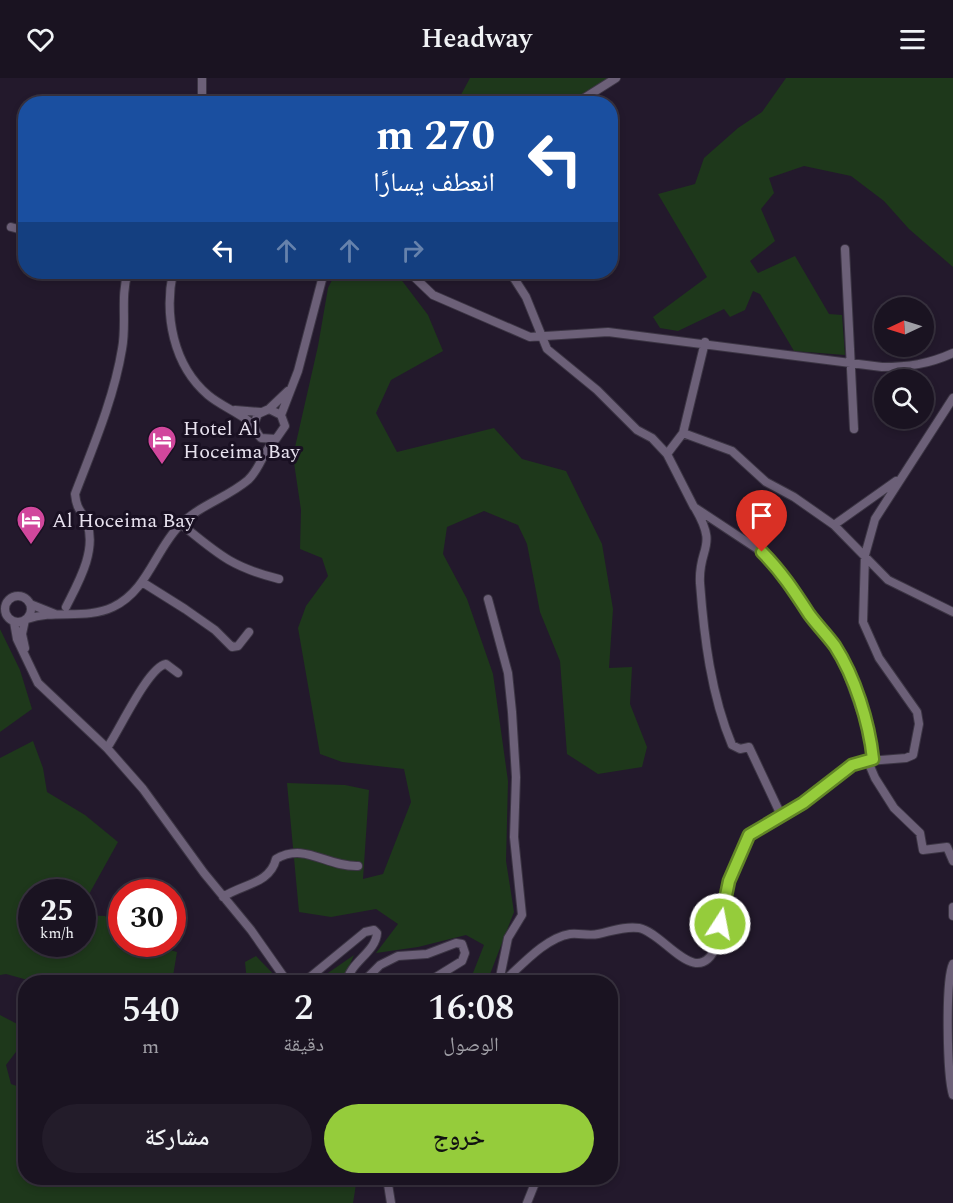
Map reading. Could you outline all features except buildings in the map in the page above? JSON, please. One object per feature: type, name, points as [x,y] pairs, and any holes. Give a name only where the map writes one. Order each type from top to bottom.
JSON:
[{"type":"street","points":[[202,78],[202,96]]},
{"type":"street","points":[[588,96],[616,78]]},
{"type":"street","points":[[11,227],[18,229]]},
{"type":"street","points":[[844,249],[854,429]]},
{"type":"street","points":[[66,607],[90,550],[87,522],[77,509],[75,494],[117,376],[125,329],[123,287],[126,279]]},
{"type":"street","points":[[171,279],[168,294],[171,329],[182,361],[195,383],[211,397],[254,424],[261,438],[261,464]]},
{"type":"street","points":[[14,621],[57,614],[101,612],[124,601],[142,582],[181,524],[192,514],[240,486],[261,464],[268,448],[284,428],[281,415],[292,388],[322,279]]},
{"type":"street","points":[[416,279],[433,295],[530,337],[609,332],[904,367],[930,363],[953,353]]},
{"type":"street","points":[[514,279],[526,297],[547,349],[597,390],[637,430],[652,438],[667,454],[705,526],[708,538],[700,579],[710,663],[719,711],[732,745],[740,749],[749,747],[781,814]]},
{"type":"street","points":[[667,454],[683,433],[705,342]]},
{"type":"street","points":[[233,410],[260,412],[269,409],[292,388]]},
{"type":"street","points":[[509,975],[537,951],[568,934],[594,935],[628,927],[650,933],[688,962],[705,962],[713,955],[717,945],[729,881],[749,835],[803,803],[852,765],[870,759],[912,757],[916,750],[919,724],[917,712],[879,658],[863,622],[865,555],[875,519],[953,398]]},
{"type":"street","points":[[269,409],[281,415]]},
{"type":"street","points":[[254,424],[260,412]]},
{"type":"street","points":[[683,433],[732,451],[766,482],[794,497],[834,525],[888,580],[953,612]]},
{"type":"street","points":[[261,438],[276,439]]},
{"type":"street","points":[[834,525],[903,476]]},
{"type":"street","points":[[694,507],[762,552],[793,587],[811,616],[835,647],[844,664],[869,734],[870,759],[875,778],[894,808],[920,833],[923,850],[947,847],[953,861]]},
{"type":"street","points":[[181,524],[227,561],[246,571],[279,579]]},
{"type":"street","points":[[142,582],[200,619],[232,648],[238,646],[249,632]]},
{"type":"street","points":[[57,614],[30,604],[20,597],[9,601],[6,613],[14,621],[17,639],[46,692],[107,748],[143,789],[283,975]]},
{"type":"street","points":[[488,599],[508,673],[516,777],[514,837],[522,915],[508,939],[502,975]]},
{"type":"street","points":[[26,658],[22,634],[31,610],[30,604]]},
{"type":"street","points":[[107,748],[139,691],[159,666],[166,664],[178,673]]},
{"type":"street","points":[[223,897],[237,887],[265,878],[272,872],[276,859],[302,851],[336,865],[358,866]]},
{"type":"street","points":[[953,907],[953,916]]},
{"type":"street","points":[[313,975],[365,932],[374,930],[377,933],[376,940],[354,966],[350,975]]},
{"type":"street","points":[[370,975],[380,965],[398,956],[435,953],[456,943],[462,944],[465,953],[462,961],[439,975]]},
{"type":"street","points":[[953,964],[948,1031],[950,1085],[953,1095]]},
{"type":"street","points":[[388,1185],[390,1203]]},
{"type":"street","points":[[527,1203],[534,1185]]},
{"type":"green space","points":[[470,78],[618,78],[589,96],[460,96]]},
{"type":"green space","points":[[786,78],[953,78],[953,267],[909,229],[884,201],[851,176],[804,166],[769,178],[774,193],[761,209],[775,241],[750,261],[758,273],[795,256],[829,314],[842,315],[845,355],[794,351],[760,294],[753,291],[745,310],[730,317],[724,309],[678,331],[660,328],[653,317],[707,277],[658,194],[695,184],[704,158],[738,128],[762,112]]},
{"type":"green space","points":[[332,279],[401,279],[428,315],[443,351],[391,380],[376,413],[397,452],[494,428],[522,459],[566,471],[602,544],[613,609],[609,668],[632,667],[630,704],[647,747],[642,767],[598,774],[567,754],[560,661],[540,612],[527,544],[518,525],[484,511],[447,527],[443,554],[467,599],[493,674],[508,781],[506,861],[514,912],[490,975],[468,975],[473,973],[484,945],[466,935],[418,947],[376,953],[398,924],[376,909],[331,917],[299,912],[287,783],[345,785],[369,790],[363,879],[383,874],[411,802],[404,769],[342,762],[320,754],[298,628],[306,606],[328,576],[322,558],[300,549],[301,510],[293,456],[318,346],[328,288]]},
{"type":"green space","points":[[0,629],[20,670],[32,709],[0,732]]},
{"type":"green space","points":[[33,741],[43,768],[47,792],[85,815],[118,842],[96,882],[96,879],[18,879],[18,957],[96,957],[96,916],[108,918],[108,957],[176,957],[173,975],[18,975],[18,977],[0,975],[0,758]]},
{"type":"green space","points":[[354,955],[345,975],[325,975]]},
{"type":"green space","points":[[256,956],[274,975],[246,975],[245,962]]},
{"type":"green space","points":[[0,1015],[18,1024],[18,1049],[6,1065],[11,1084],[18,1086],[18,1185],[356,1185],[353,1203],[0,1203]]},
{"type":"place","name":"Hotel Al Hoceima Bay","points":[[162,466]]},
{"type":"place","name":"Al Hoceima Bay","points":[[31,546]]},
{"type":"route","points":[[720,924],[729,881],[749,835],[803,803],[852,765],[873,759],[869,734],[855,691],[835,647],[811,616],[793,587],[762,552]]}]
